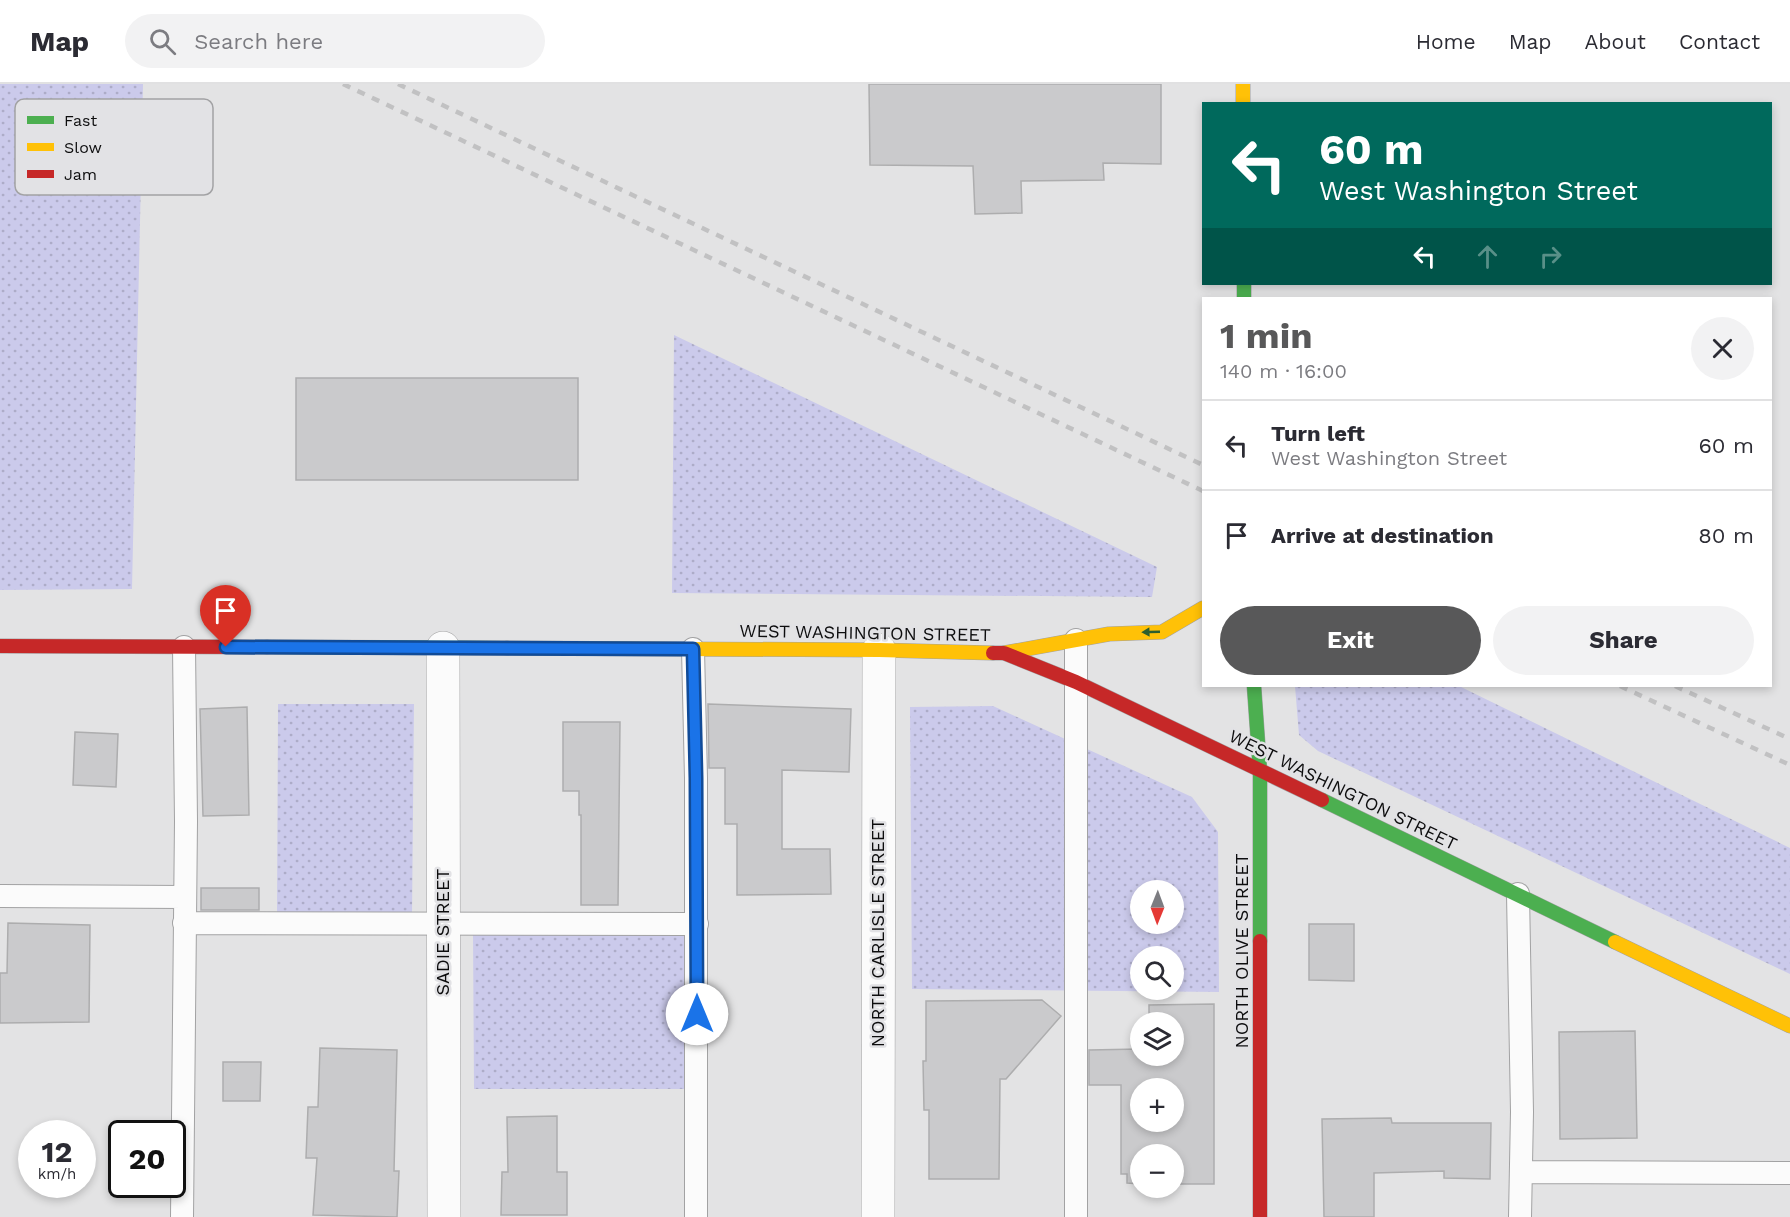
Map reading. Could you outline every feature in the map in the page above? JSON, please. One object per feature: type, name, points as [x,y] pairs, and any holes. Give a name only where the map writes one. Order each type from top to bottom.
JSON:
[{"type":"street","points":[[1243,84],[1243,102]]},
{"type":"street","points":[[1004,653],[1109,634],[1162,632],[1202,609]]},
{"type":"street","name":"WEST WASHINGTON STREET","points":[[0,646],[879,650],[1004,653],[1076,682],[1790,1026]]},
{"type":"street","name":"SADIE STREET","points":[[443,648],[444,1217]]},
{"type":"street","name":"NORTH CARLISLE STREET","points":[[878,1217],[879,650]]},
{"type":"street","name":"NORTH OLIVE STREET","points":[[1254,687],[1260,771],[1260,1217]]},
{"type":"lane","points":[[1076,640],[1076,1217]]},
{"type":"lane","points":[[182,1217],[184,647]]},
{"type":"lane","points":[[693,649],[697,924],[696,1217]]},
{"type":"lane","points":[[1518,894],[1522,1112],[1520,1217]]},
{"type":"lane","points":[[0,896],[184,897]]},
{"type":"lane","points":[[184,923],[697,924]]},
{"type":"lane","points":[[1521,1172],[1790,1173]]},
{"type":"shaded area","points":[[0,84],[143,84],[143,99],[15,99],[15,195],[141,195],[132,589],[0,590]]},
{"type":"shaded area","points":[[674,335],[1157,567],[1152,597],[672,593]]},
{"type":"shaded area","points":[[1295,687],[1461,687],[1790,848],[1790,974],[1318,751],[1299,735]]},
{"type":"shaded area","points":[[278,704],[414,704],[412,917],[277,918]]},
{"type":"shaded area","points":[[993,706],[1192,797],[1218,832],[1219,992],[1184,992],[1184,946],[1130,946],[1130,991],[912,989],[910,707]]},
{"type":"shaded area","points":[[473,934],[687,935],[688,1089],[474,1089]]},
{"type":"building","points":[[869,84],[1161,84],[1161,164],[1103,163],[1104,180],[1021,181],[1022,213],[975,214],[973,166],[870,165]]},
{"type":"building","points":[[296,378],[578,378],[578,480],[296,480]]},
{"type":"building","points":[[708,704],[851,709],[849,772],[782,770],[782,849],[830,849],[831,894],[737,895],[737,824],[725,824],[725,768],[709,768]]},
{"type":"building","points":[[247,707],[249,815],[203,816],[200,709]]},
{"type":"building","points":[[563,722],[620,722],[618,905],[581,905],[579,791],[563,791]]},
{"type":"building","points":[[75,732],[118,734],[116,787],[73,785]]},
{"type":"building","points":[[201,888],[259,888],[259,910],[201,910]]},
{"type":"building","points":[[8,923],[90,925],[89,1022],[0,1023],[0,973],[7,973]]},
{"type":"building","points":[[1309,924],[1354,924],[1354,981],[1309,980]]},
{"type":"building","points":[[1042,1000],[1061,1016],[1006,1079],[1000,1079],[999,1179],[929,1179],[929,1110],[924,1110],[923,1061],[926,1061],[926,1001]]},
{"type":"building","points":[[1214,1004],[1214,1184],[1184,1184],[1184,1144],[1130,1144],[1130,1183],[1127,1183],[1127,1174],[1121,1174],[1121,1085],[1089,1085],[1089,1050],[1130,1049],[1130,1066],[1184,1066],[1184,1012],[1149,1012],[1149,1005]]},
{"type":"building","points":[[1635,1031],[1637,1138],[1560,1139],[1559,1032]]},
{"type":"building","points":[[320,1048],[397,1050],[394,1171],[399,1171],[397,1217],[313,1215],[317,1158],[306,1158],[308,1107],[318,1107]]},
{"type":"building","points":[[223,1062],[261,1062],[260,1101],[223,1101]]},
{"type":"building","points":[[557,1116],[557,1172],[567,1172],[567,1215],[501,1215],[502,1172],[508,1172],[507,1117]]},
{"type":"building","points":[[1391,1118],[1392,1123],[1491,1123],[1490,1179],[1444,1178],[1444,1171],[1374,1173],[1374,1217],[1324,1217],[1322,1119]]},
{"type":"railway","points":[[343,84],[1202,491]]},
{"type":"railway","points":[[398,84],[1202,465]]},
{"type":"railway","points":[[1622,687],[1790,765]]},
{"type":"railway","points":[[1677,687],[1790,739]]},
{"type":"traffic: fast","points":[[1244,285],[1244,297]]},
{"type":"traffic: fast","points":[[267,647],[507,648]]},
{"type":"traffic: fast","points":[[1254,687],[1260,771],[1260,941]]},
{"type":"traffic: fast","points":[[1322,800],[1615,942]]},
{"type":"traffic: slow","points":[[1243,84],[1243,102]]},
{"type":"traffic: slow","points":[[1004,653],[1109,634],[1162,632],[1202,609]]},
{"type":"traffic: slow","points":[[507,648],[879,650],[993,653]]},
{"type":"traffic: slow","points":[[1615,942],[1790,1026]]},
{"type":"traffic: jam","points":[[0,646],[267,647]]},
{"type":"traffic: jam","points":[[993,653],[1004,653],[1076,682],[1322,800]]},
{"type":"traffic: jam","points":[[1260,941],[1260,1217]]},
{"type":"route","points":[[226,647],[693,649],[697,1014]]}]
